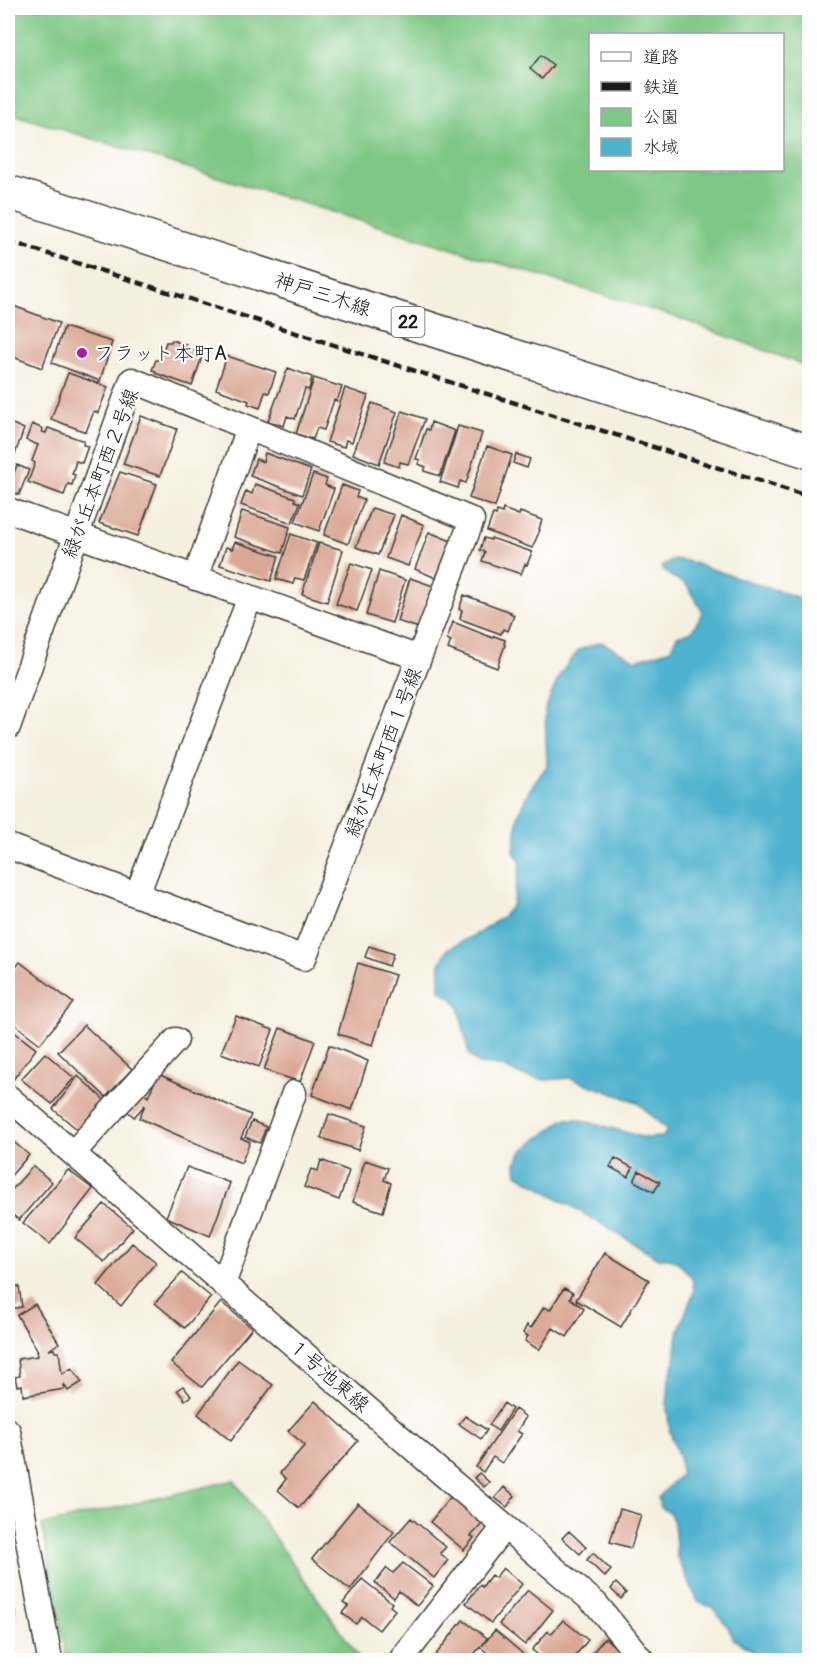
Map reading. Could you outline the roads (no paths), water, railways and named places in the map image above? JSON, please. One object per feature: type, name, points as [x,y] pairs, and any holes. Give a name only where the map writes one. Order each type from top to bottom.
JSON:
[{"type":"main road","name":"神戸三木線","points":[[8,192],[810,452]]},
{"type":"street","name":"緑が丘本町西２号線","points":[[8,728],[75,534],[132,380],[249,428]]},
{"type":"street","points":[[195,578],[249,428],[471,520],[419,658]]},
{"type":"street","name":"緑が丘本町西１号線","points":[[8,510],[419,658],[304,958],[8,846]]},
{"type":"street","points":[[137,895],[250,597]]},
{"type":"street","points":[[73,1153],[176,1040]]},
{"type":"street","points":[[223,1284],[294,1093]]},
{"type":"street","name":"１号池東線","points":[[8,1097],[596,1604],[642,1660]]},
{"type":"street","points":[[8,1431],[50,1660]]},
{"type":"street","points":[[401,1660],[504,1527]]},
{"type":"water","points":[[674,559],[687,561],[809,601],[809,1660],[761,1660],[751,1650],[733,1639],[728,1627],[712,1607],[698,1602],[677,1557],[674,1524],[670,1513],[660,1507],[658,1498],[681,1474],[680,1460],[670,1432],[667,1408],[669,1378],[675,1361],[678,1333],[694,1291],[692,1278],[679,1263],[671,1258],[659,1258],[517,1174],[516,1164],[522,1151],[564,1119],[578,1119],[646,1138],[663,1137],[667,1130],[637,1102],[570,1078],[545,1080],[523,1076],[500,1066],[479,1064],[469,1055],[459,1007],[452,998],[440,990],[440,964],[448,949],[477,934],[502,917],[512,906],[521,862],[514,852],[518,816],[528,792],[547,766],[545,710],[560,674],[579,650],[601,642],[636,660],[671,649],[677,636],[692,631],[703,612],[686,584],[670,576],[661,567]]},
{"type":"railway","points":[[8,241],[810,497]]},
{"type":"place","name":"フラット本町A","points":[[82,353]]}]
